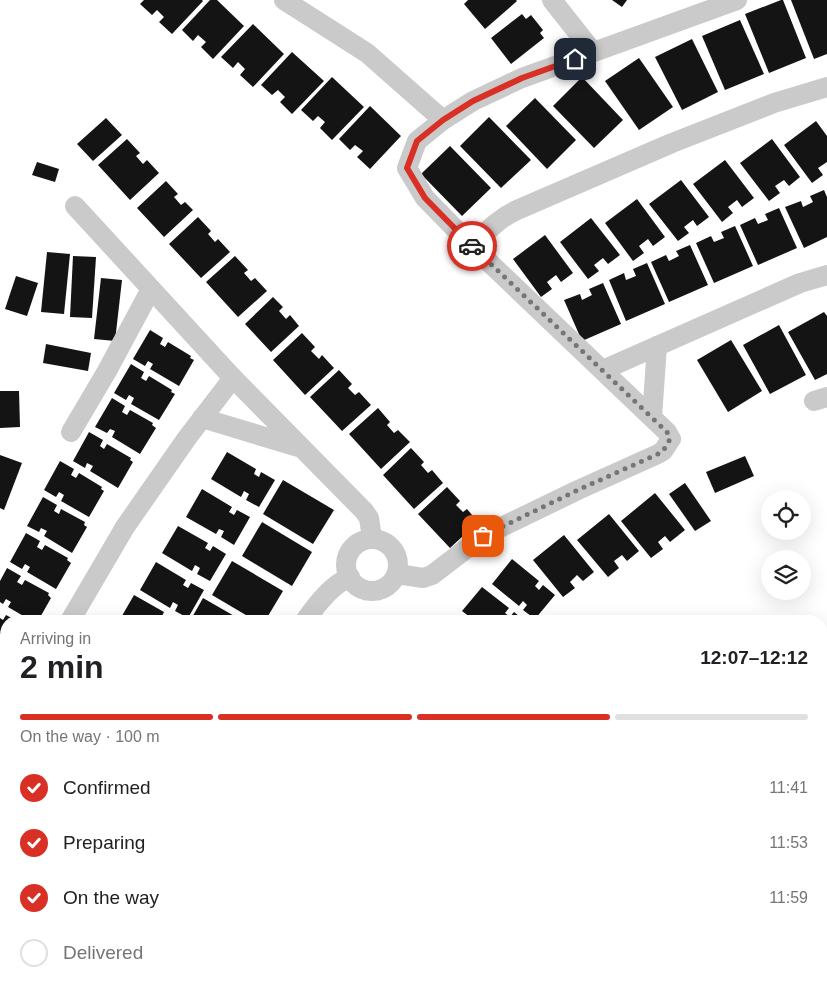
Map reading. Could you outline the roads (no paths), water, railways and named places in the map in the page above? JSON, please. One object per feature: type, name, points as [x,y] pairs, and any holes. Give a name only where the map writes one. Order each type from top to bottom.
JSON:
[{"type":"street","points":[[284,0],[366,53],[443,120]]},
{"type":"street","points":[[552,0],[593,52]]},
{"type":"street","points":[[397,574],[424,578],[432,575],[483,536],[658,454],[663,451],[670,439],[667,432],[652,417],[472,246],[425,198],[407,168],[417,141],[443,120],[473,101],[522,78],[737,0]]},
{"type":"street","points":[[472,246],[506,215],[517,210],[672,143],[774,103],[827,87]]},
{"type":"street","points":[[75,206],[233,378],[369,518],[372,538]]},
{"type":"street","points":[[603,370],[800,283],[827,275]]},
{"type":"street","points":[[71,432],[107,371],[151,289]]},
{"type":"street","points":[[652,417],[657,346]]},
{"type":"street","points":[[74,615],[125,527],[187,438],[233,378]]},
{"type":"street","points":[[202,418],[301,448]]},
{"type":"street","points":[[372,538],[388,543],[398,557],[397,574],[392,582],[384,588],[365,590],[356,585],[350,577],[346,564],[350,551],[359,542],[372,538]]},
{"type":"street","points":[[309,615],[333,587],[350,577]]}]
